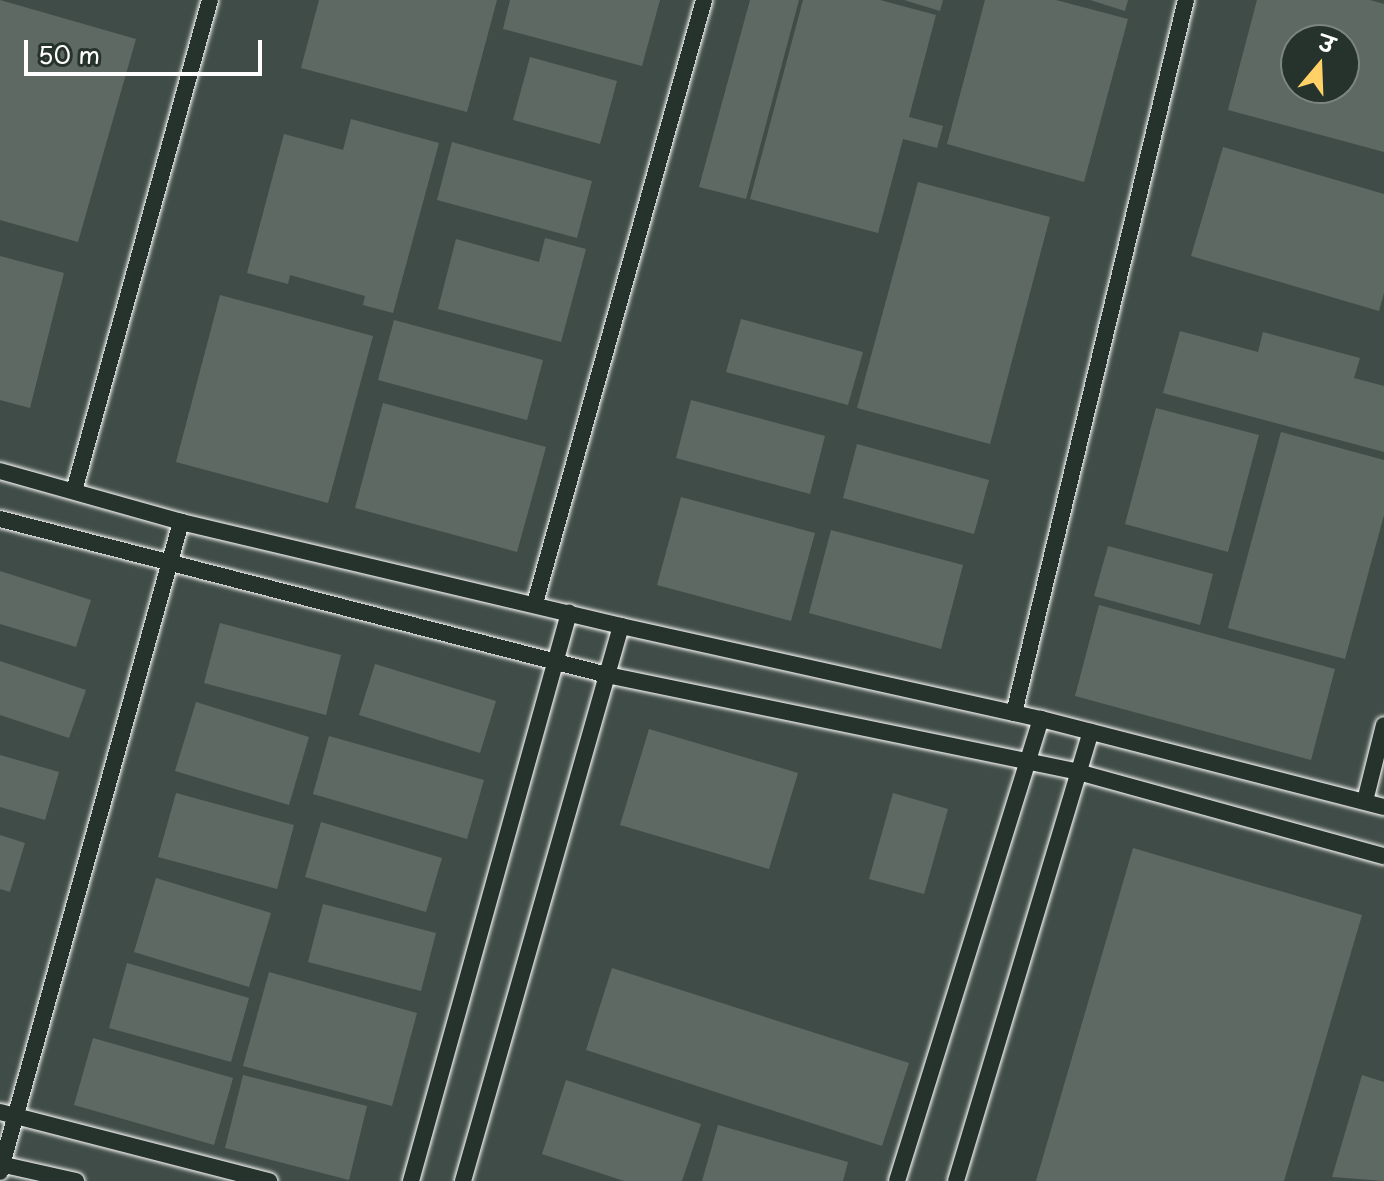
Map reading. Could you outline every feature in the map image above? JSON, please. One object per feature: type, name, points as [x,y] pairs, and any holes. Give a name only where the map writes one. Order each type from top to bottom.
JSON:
[{"type":"lane","points":[[74,491],[210,0]]},
{"type":"lane","points":[[535,603],[704,0]]},
{"type":"lane","points":[[1014,713],[1186,0]]},
{"type":"lane","points":[[0,471],[181,522],[535,603],[621,626],[1041,719],[1384,807]]},
{"type":"lane","points":[[0,519],[607,675],[1078,772],[1384,856]]},
{"type":"lane","points":[[76,1181],[1,1167],[8,1115],[172,564],[181,522]]},
{"type":"lane","points":[[411,1181],[569,613]]},
{"type":"lane","points":[[463,1181],[621,626]]},
{"type":"lane","points":[[897,1181],[1041,719]]},
{"type":"lane","points":[[1365,801],[1384,725]]},
{"type":"lane","points":[[956,1181],[1091,732]]},
{"type":"lane","points":[[8,1115],[269,1181]]},
{"type":"shaded area","points":[[0,0],[1384,0],[1384,1181],[0,1181]]},
{"type":"building","points":[[0,0],[136,39],[78,242],[0,220]]},
{"type":"building","points":[[319,0],[497,0],[467,112],[301,68]]},
{"type":"building","points":[[510,0],[660,0],[642,66],[503,29]]},
{"type":"building","points":[[750,0],[799,0],[746,199],[699,187]]},
{"type":"building","points":[[803,0],[880,0],[936,15],[909,117],[943,126],[937,148],[903,139],[878,233],[750,199]]},
{"type":"building","points":[[904,0],[943,0],[940,11]]},
{"type":"building","points":[[985,0],[1056,0],[1128,19],[1084,182],[947,144]]},
{"type":"building","points":[[1090,0],[1128,0],[1125,11]]},
{"type":"building","points":[[1257,0],[1370,0],[1384,4],[1384,152],[1228,110]]},
{"type":"building","points":[[530,57],[617,81],[600,144],[513,120]]},
{"type":"building","points":[[351,119],[439,143],[393,313],[363,305],[365,296],[290,275],[288,284],[247,273],[284,134],[343,150]]},
{"type":"building","points":[[452,142],[592,181],[577,238],[437,200]]},
{"type":"building","points":[[1223,147],[1384,194],[1384,293],[1379,311],[1191,256]]},
{"type":"building","points":[[918,182],[1050,217],[990,444],[857,408]]},
{"type":"building","points":[[545,238],[586,249],[561,342],[438,309],[456,239],[539,262]]},
{"type":"building","points":[[0,256],[64,273],[30,408],[0,400]]},
{"type":"building","points":[[220,295],[373,336],[328,503],[176,462]]},
{"type":"building","points":[[741,319],[863,352],[848,405],[726,372]]},
{"type":"building","points":[[394,320],[543,360],[527,420],[378,380]]},
{"type":"building","points":[[1180,331],[1258,352],[1263,332],[1360,358],[1354,378],[1384,386],[1384,452],[1163,393]]},
{"type":"building","points":[[691,400],[825,436],[810,494],[676,458]]},
{"type":"building","points":[[383,403],[546,447],[517,552],[355,508]]},
{"type":"building","points":[[1156,408],[1259,435],[1228,552],[1125,524]]},
{"type":"building","points":[[1281,432],[1384,460],[1384,515],[1345,659],[1228,628]]},
{"type":"building","points":[[857,444],[989,480],[974,534],[843,498]]},
{"type":"building","points":[[681,497],[815,533],[791,621],[657,585]]},
{"type":"building","points":[[831,530],[963,565],[941,649],[809,613]]},
{"type":"building","points":[[1108,546],[1213,574],[1200,625],[1094,596]]},
{"type":"building","points":[[0,571],[91,600],[76,647],[0,624]]},
{"type":"building","points":[[1099,605],[1335,669],[1311,760],[1075,696]]},
{"type":"building","points":[[220,623],[341,655],[326,715],[204,683]]},
{"type":"building","points":[[0,661],[86,690],[69,738],[0,715]]},
{"type":"building","points":[[375,664],[496,701],[480,753],[359,715]]},
{"type":"building","points":[[196,702],[309,737],[289,805],[175,771]]},
{"type":"building","points":[[649,729],[798,773],[769,869],[620,825]]},
{"type":"building","points":[[329,736],[484,780],[467,839],[313,794]]},
{"type":"building","points":[[0,755],[59,772],[45,820],[0,807]]},
{"type":"building","points":[[176,793],[294,825],[277,889],[158,857]]},
{"type":"building","points":[[893,793],[948,809],[924,894],[869,879]]},
{"type":"building","points":[[321,822],[442,858],[426,912],[305,877]]},
{"type":"building","points":[[0,835],[25,843],[10,892],[0,889]]},
{"type":"building","points":[[1133,848],[1362,915],[1284,1181],[1036,1181]]},
{"type":"building","points":[[156,878],[271,913],[249,987],[134,952]]},
{"type":"building","points":[[323,904],[436,933],[421,991],[308,962]]},
{"type":"building","points":[[127,963],[249,998],[231,1062],[109,1028]]},
{"type":"building","points":[[612,968],[909,1063],[882,1146],[586,1050]]},
{"type":"building","points":[[269,972],[417,1013],[392,1106],[243,1066]]},
{"type":"building","points":[[93,1038],[233,1078],[214,1145],[74,1105]]},
{"type":"building","points":[[243,1075],[367,1106],[349,1180],[225,1148]]},
{"type":"building","points":[[1362,1075],[1384,1082],[1384,1181],[1332,1177]]},
{"type":"building","points":[[566,1080],[701,1124],[682,1181],[624,1181],[542,1154]]},
{"type":"building","points":[[718,1125],[848,1162],[843,1181],[702,1181]]}]
